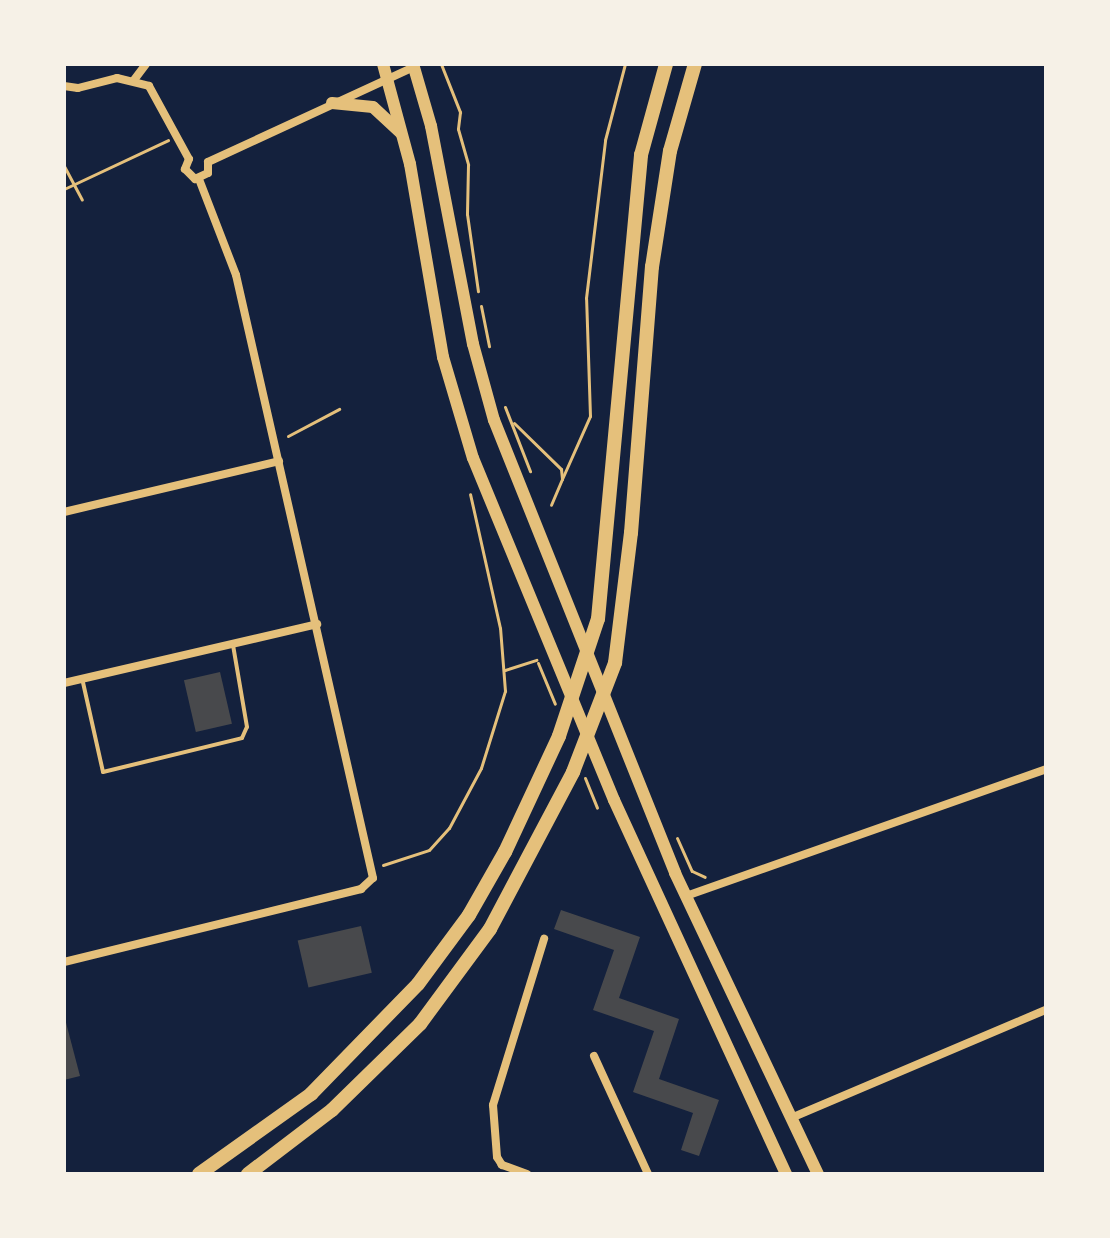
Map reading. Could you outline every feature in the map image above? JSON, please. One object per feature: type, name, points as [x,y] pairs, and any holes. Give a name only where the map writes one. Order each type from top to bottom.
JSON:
[{"type":"highway","points":[[199,1174],[311,1094],[418,984],[469,915],[505,852],[559,736],[598,619],[641,155],[666,64]]},
{"type":"highway","points":[[248,1174],[332,1110],[428,1013],[490,929],[573,772],[615,663],[631,533],[652,267],[670,151],[695,64]]},
{"type":"main road","points":[[383,64],[403,135],[450,386],[473,458],[614,800],[786,1174]]},
{"type":"main road","points":[[413,66],[443,181],[482,381],[562,590],[686,896],[818,1174]]},
{"type":"main road","points":[[332,103],[373,107],[403,135]]},
{"type":"street","points":[[134,80],[146,64]]},
{"type":"street","points":[[208,162],[413,66]]},
{"type":"street","points":[[64,86],[134,80],[156,94],[189,159],[186,173],[199,179],[236,275],[374,867],[373,878],[361,889],[64,962]]},
{"type":"street","points":[[189,159],[199,156],[208,162]]},
{"type":"street","points":[[199,179],[208,173],[208,162]]},
{"type":"street","points":[[64,512],[279,461]]},
{"type":"street","points":[[64,683],[317,624]]},
{"type":"street","points":[[686,896],[1046,769]]},
{"type":"street","points":[[527,1174],[502,1165],[497,1157],[493,1105],[544,939]]},
{"type":"street","points":[[791,1118],[1046,1010]]},
{"type":"street","points":[[594,1056],[648,1174]]},
{"type":"lane","points":[[82,678],[103,772],[237,741],[247,727],[233,643]]},
{"type":"path","points":[[441,64],[460,112],[458,129],[468,165],[467,214],[491,358]]},
{"type":"path","points":[[551,505],[590,416],[586,298],[605,140],[625,64]]},
{"type":"path","points":[[64,189],[168,140]]},
{"type":"path","points":[[64,166],[82,200]]},
{"type":"path","points":[[502,401],[511,421],[531,445],[556,460],[562,479]]},
{"type":"path","points":[[288,436],[339,409]]},
{"type":"path","points":[[374,867],[429,850],[449,828],[481,768],[505,691],[505,670],[470,494]]},
{"type":"path","points":[[505,670],[536,660]]},
{"type":"path","points":[[671,825],[692,871],[704,873],[709,888]]},
{"type":"building","points":[[220,672],[232,724],[196,732],[184,680]]},
{"type":"building","points":[[561,910],[640,937],[619,998],[679,1019],[659,1079],[719,1100],[699,1156],[681,1150],[693,1113],[633,1092],[654,1031],[593,1010],[614,950],[554,929]]},
{"type":"building","points":[[361,926],[372,973],[308,987],[298,941]]},
{"type":"building","points":[[64,1015],[80,1076],[64,1080]]}]
